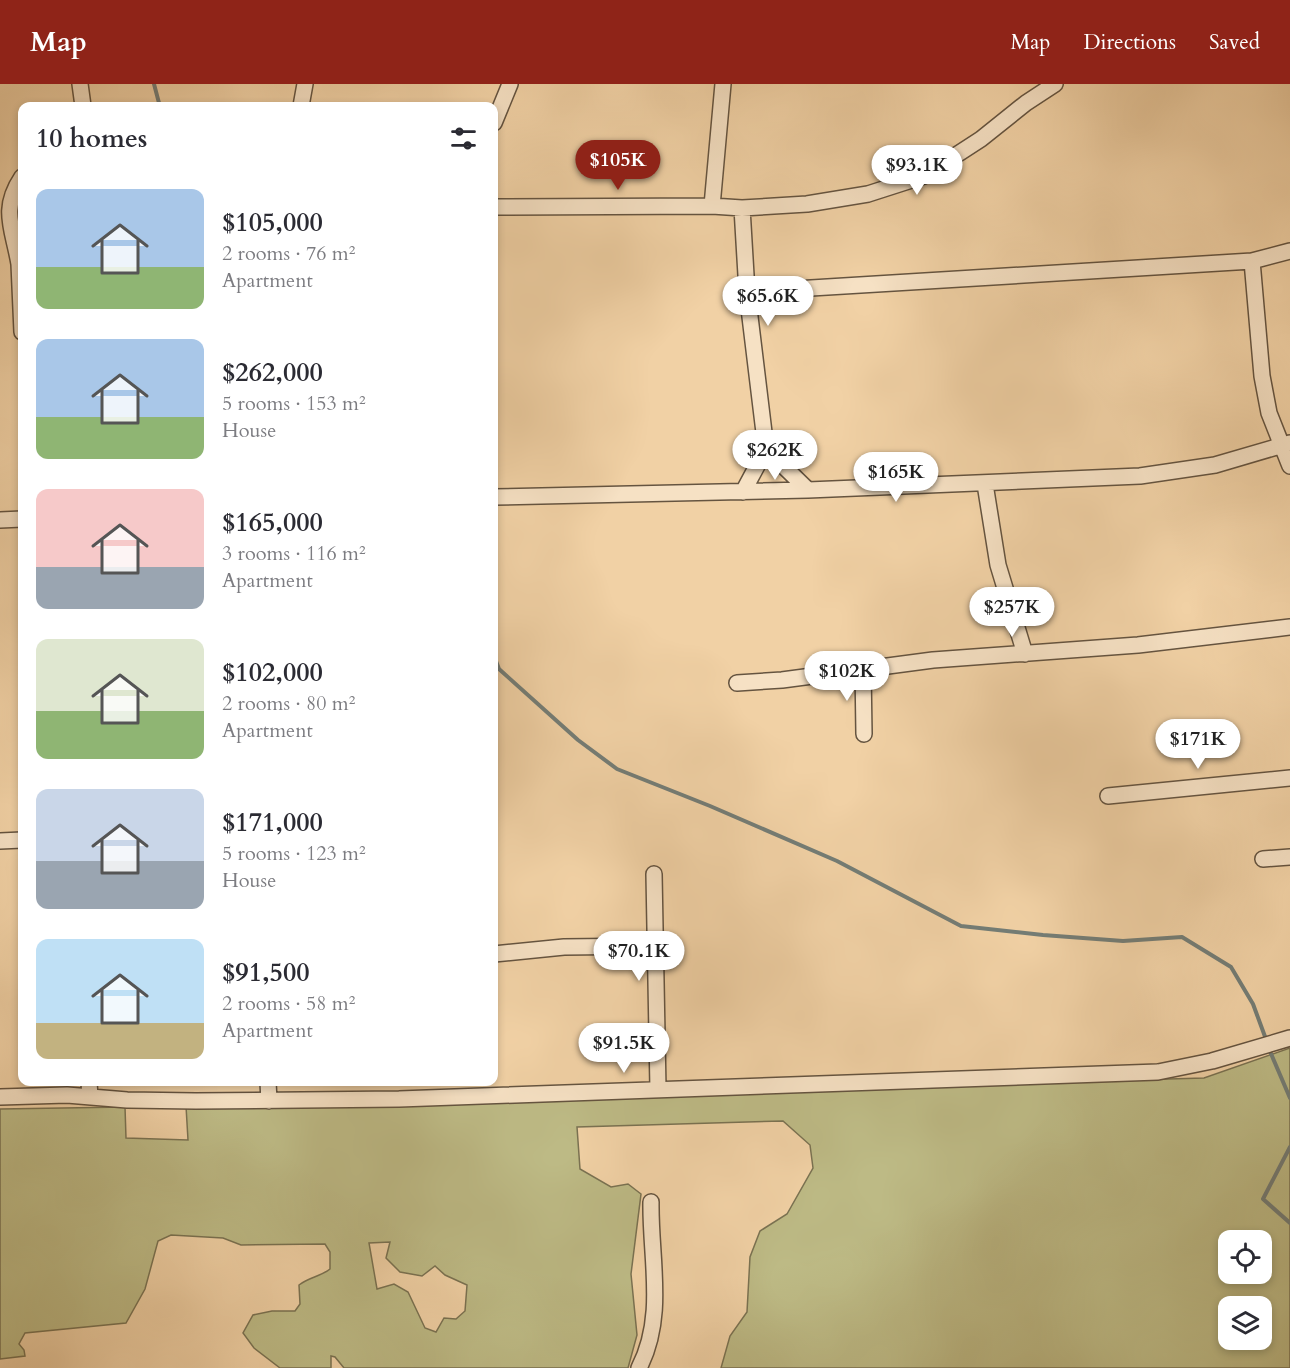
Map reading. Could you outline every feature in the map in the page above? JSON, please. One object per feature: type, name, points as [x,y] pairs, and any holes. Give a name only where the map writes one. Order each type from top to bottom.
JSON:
[{"type":"street","points":[[80,84],[82,102]]},
{"type":"street","points":[[302,102],[305,84]]},
{"type":"street","points":[[498,113],[510,84]]},
{"type":"street","points":[[712,206],[723,84]]},
{"type":"street","points":[[498,207],[712,206],[742,208],[807,204],[868,194],[924,176],[981,139],[1026,102],[1055,84]]},
{"type":"street","points":[[18,182],[3,200],[5,222],[18,258]]},
{"type":"street","points":[[742,208],[747,292],[766,449],[743,492]]},
{"type":"street","points":[[747,292],[1252,261],[1290,251]]},
{"type":"street","points":[[1252,261],[1262,376],[1269,413],[1286,445],[1290,466]]},
{"type":"street","points":[[498,497],[808,490],[1140,476],[1215,465],[1286,445]]},
{"type":"street","points":[[766,449],[808,490]]},
{"type":"street","points":[[985,484],[998,565],[1025,654]]},
{"type":"street","points":[[0,520],[18,519]]},
{"type":"street","points":[[737,683],[782,680],[933,660],[1138,645],[1290,627]]},
{"type":"street","points":[[863,669],[864,734]]},
{"type":"street","points":[[1108,796],[1290,778]]},
{"type":"street","points":[[0,841],[18,840]]},
{"type":"street","points":[[1263,859],[1290,857]]},
{"type":"street","points":[[654,874],[658,1089]]},
{"type":"street","points":[[498,954],[564,947],[655,946]]},
{"type":"street","points":[[0,1096],[67,1095],[90,1089],[127,1100],[399,1099],[1158,1072],[1212,1061],[1284,1040]]},
{"type":"street","points":[[268,1086],[269,1101]]},
{"type":"street","points":[[639,1368],[651,1340],[655,1308],[651,1202]]},
{"type":"shaded area","points":[[1290,1048],[1290,1368],[721,1368],[730,1336],[747,1312],[750,1257],[760,1231],[787,1214],[813,1168],[810,1145],[783,1121],[577,1127],[580,1169],[611,1187],[628,1184],[641,1194],[631,1274],[637,1335],[628,1368],[344,1368],[335,1357],[331,1356],[331,1368],[280,1368],[254,1348],[243,1333],[253,1315],[272,1311],[295,1311],[300,1304],[299,1285],[330,1269],[330,1252],[325,1244],[241,1245],[223,1238],[171,1235],[158,1241],[145,1289],[126,1323],[25,1333],[19,1344],[25,1356],[0,1359],[0,1109],[125,1107],[126,1138],[188,1140],[186,1106],[1204,1078]],"holes":[[[390,1242],[386,1258],[400,1272],[422,1276],[435,1266],[445,1275],[467,1285],[465,1311],[456,1319],[444,1318],[436,1332],[425,1328],[408,1292],[394,1284],[377,1289],[369,1243]]]},
{"type":"waterway","points":[[154,84],[159,102]]},
{"type":"waterway","points":[[498,666],[578,740],[617,769],[837,861],[961,926],[1123,941],[1182,937],[1231,967],[1253,1004],[1267,1042]]},
{"type":"waterway","points":[[1269,1049],[1290,1098]]},
{"type":"waterway","points":[[1290,1147],[1263,1199],[1290,1223]]}]
